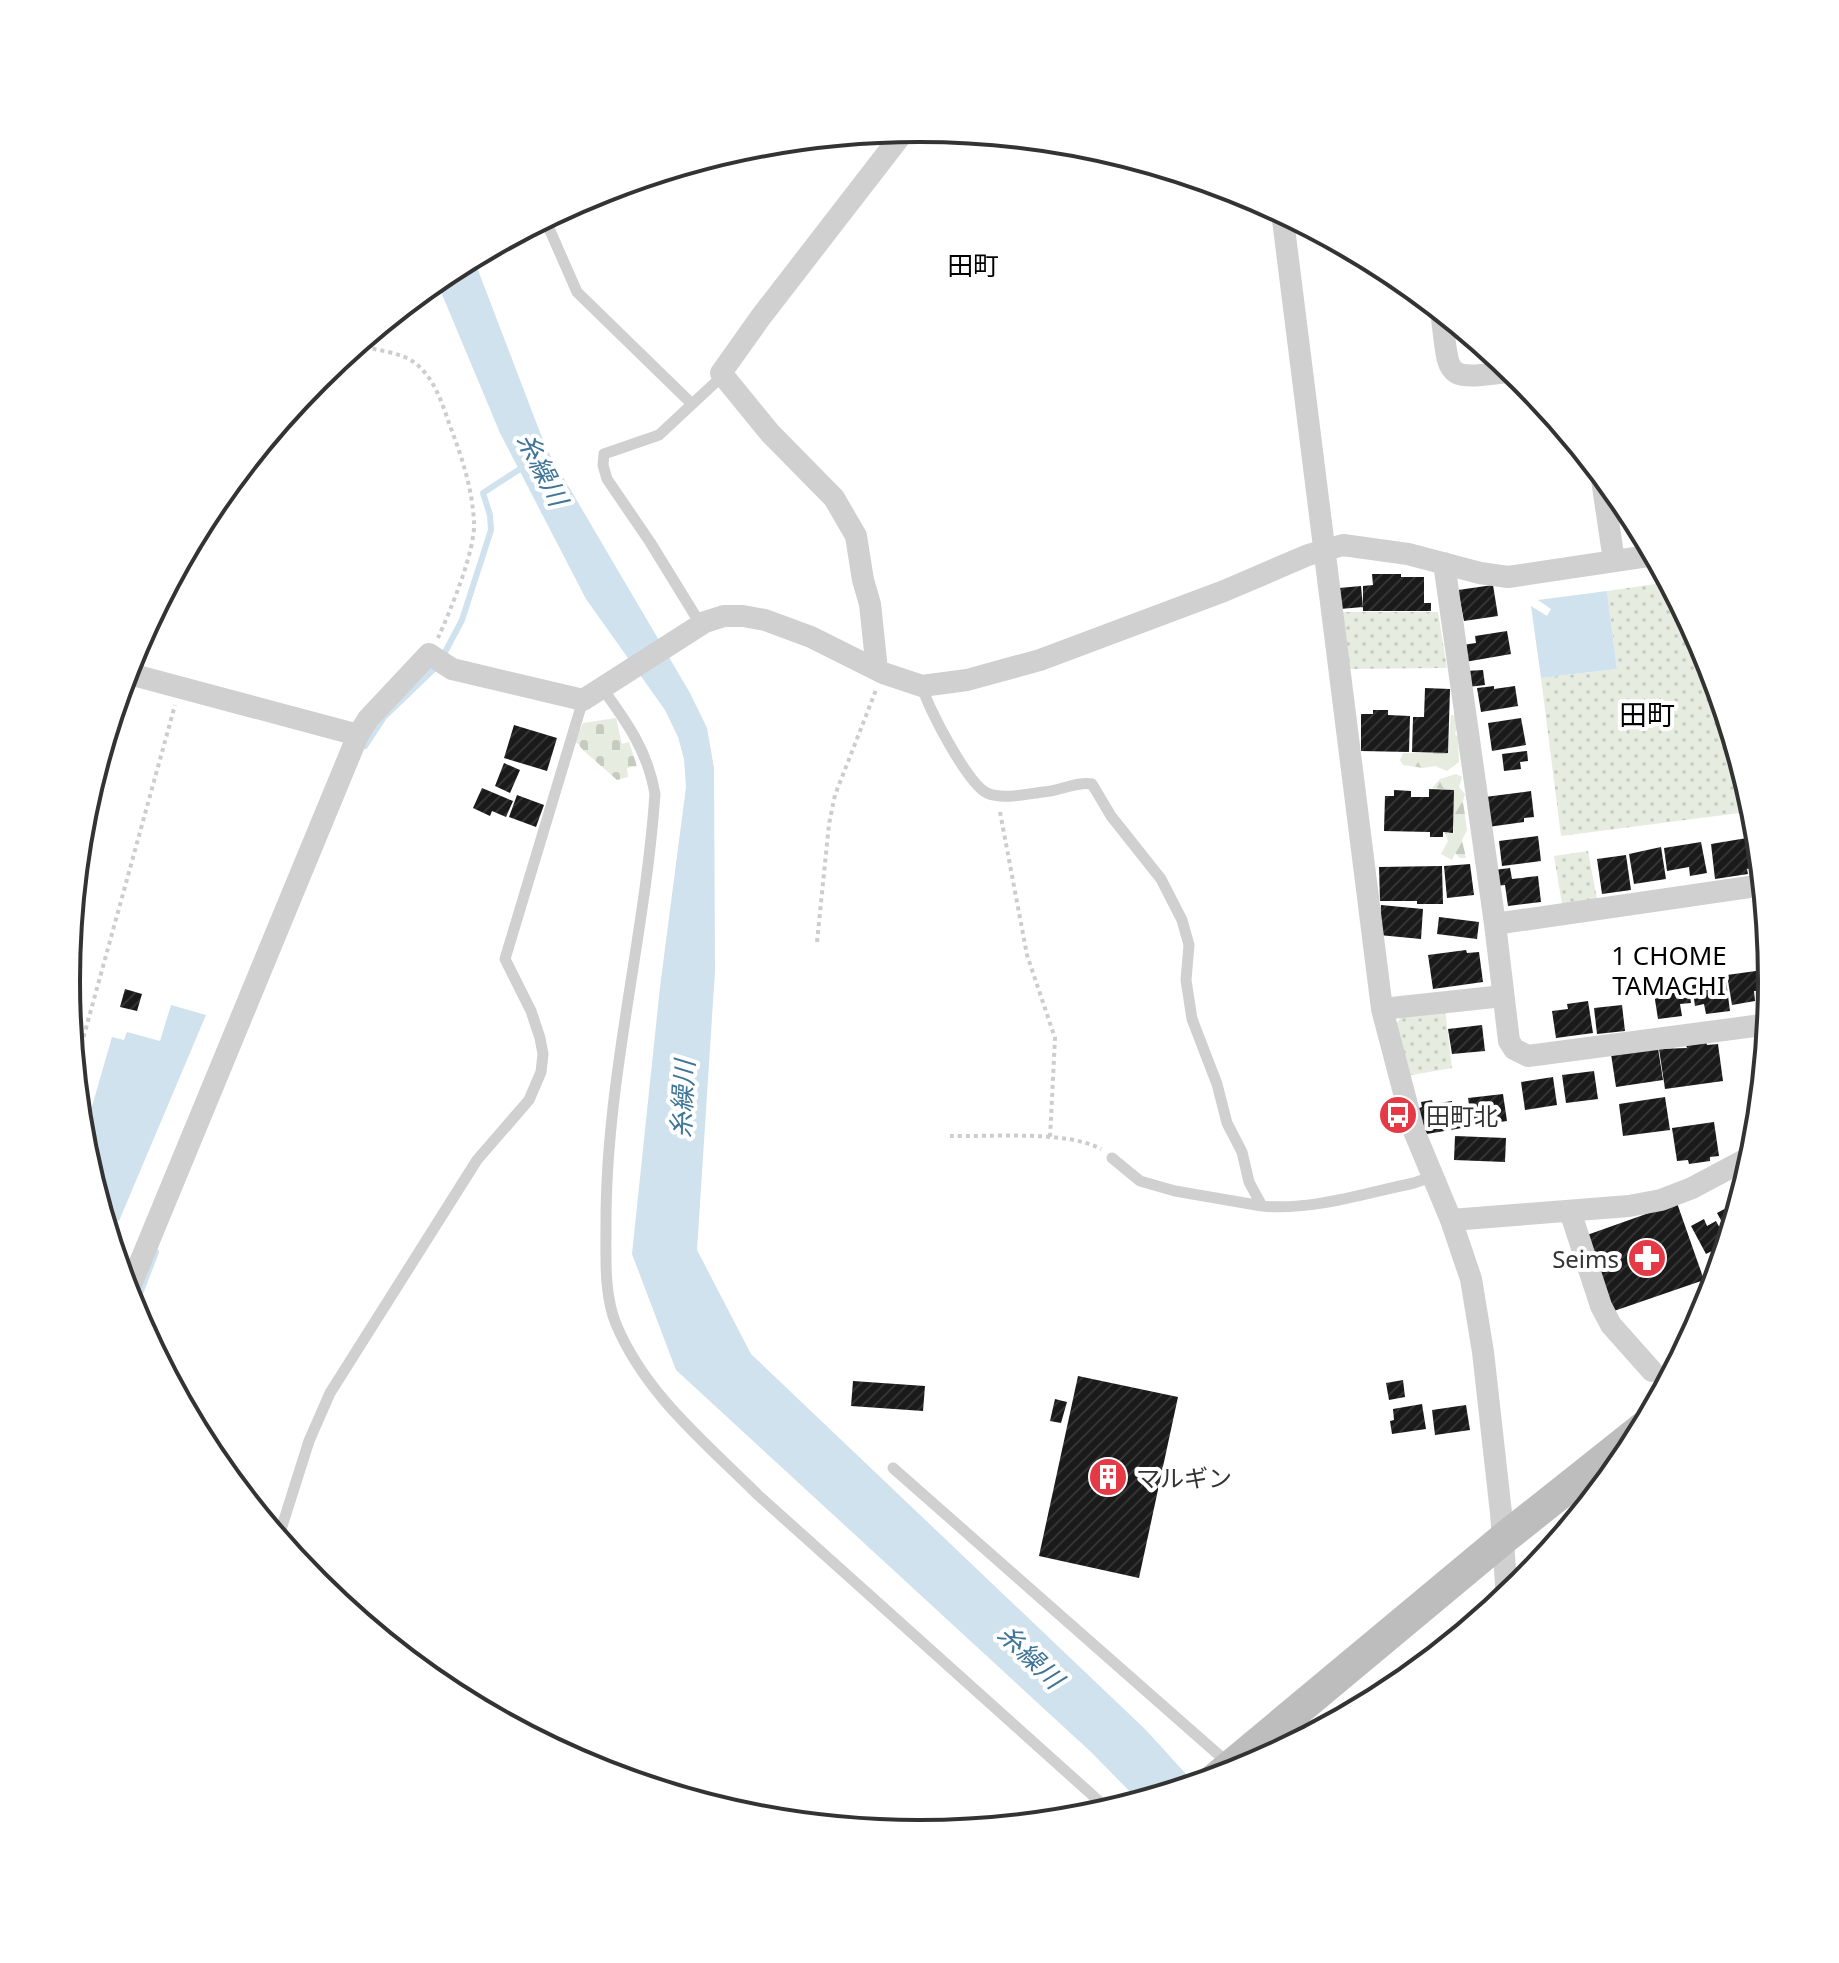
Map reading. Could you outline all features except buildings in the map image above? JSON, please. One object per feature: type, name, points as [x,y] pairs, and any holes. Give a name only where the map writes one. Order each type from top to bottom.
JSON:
[{"type":"main road","points":[[1244,1756],[1503,1539],[1618,1447]]},
{"type":"street","points":[[880,672],[856,536],[834,498],[770,433],[721,373],[895,143]]},
{"type":"street","points":[[1284,226],[1382,1009],[1400,1082],[1431,1177],[1451,1220],[1471,1279],[1480,1323],[1505,1582]]},
{"type":"street","points":[[1443,325],[1452,371],[1472,377],[1498,373]]},
{"type":"street","points":[[1604,496],[1614,561]]},
{"type":"street","points":[[134,1276],[358,735],[368,719],[438,660],[553,695],[598,691],[696,628],[724,616],[743,616],[765,620],[811,637],[880,672],[922,686],[967,680],[1040,660],[1323,550],[1343,545],[1508,577],[1644,557]]},
{"type":"street","points":[[1444,563],[1509,1041],[1514,1049],[1528,1056],[1757,1026]]},
{"type":"street","points":[[138,676],[358,735]]},
{"type":"street","points":[[1495,924],[1753,886]]},
{"type":"street","points":[[1382,1009],[1503,996]]},
{"type":"street","points":[[1451,1220],[1629,1206],[1661,1200],[1692,1188],[1739,1163]]},
{"type":"street","points":[[1570,1211],[1601,1306],[1611,1325],[1652,1371]]},
{"type":"lane","points":[[549,228],[577,292],[692,404]]},
{"type":"lane","points":[[696,628],[650,542],[607,479],[604,454],[659,435],[717,381],[721,373]]},
{"type":"lane","points":[[922,686],[926,701],[973,782],[982,790],[998,796],[1061,791],[1092,784],[1111,816],[1161,879],[1182,920],[1189,945],[1186,980],[1192,1019],[1217,1084],[1227,1123],[1242,1152],[1249,1182],[1262,1206]]},
{"type":"lane","points":[[282,1527],[309,1441],[330,1393],[477,1160],[529,1100],[541,1072],[543,1054],[540,1038],[531,1011],[505,959],[598,691],[629,725],[645,754],[655,794],[609,1148],[606,1260],[615,1322],[657,1395],[758,1495],[1099,1801]]},
{"type":"lane","points":[[1112,1158],[1140,1181],[1175,1191],[1281,1208],[1414,1183],[1431,1177]]},
{"type":"lane","points":[[893,1468],[1216,1766]]},
{"type":"path","points":[[368,348],[412,360],[429,376],[461,455],[470,491],[475,524],[472,542],[447,618],[438,660]]},
{"type":"path","points":[[817,942],[829,824],[835,795],[880,672]]},
{"type":"path","points":[[82,1041],[180,687]]},
{"type":"path","points":[[998,796],[1001,831],[1027,955],[1055,1038],[1050,1138]]},
{"type":"path","points":[[950,1136],[1084,1141],[1112,1158]]},
{"type":"green space","points":[[1658,584],[1695,660],[1714,712],[1742,813],[1561,836],[1541,678],[1617,669],[1607,591]]},
{"type":"green space","points":[[1340,612],[1438,612],[1447,668],[1347,669]]},
{"type":"green space","points":[[1451,715],[1458,716],[1461,726],[1455,734],[1458,737],[1459,762],[1447,771],[1435,766],[1403,765],[1400,760],[1403,753],[1448,753]]},
{"type":"green space","points":[[616,718],[622,744],[629,742],[637,766],[627,768],[628,777],[617,780],[575,741],[583,723]]},
{"type":"green space","points":[[1456,774],[1462,777],[1459,787],[1465,794],[1467,830],[1462,840],[1466,858],[1460,858],[1455,853],[1452,860],[1441,854],[1448,841],[1445,833],[1454,833],[1454,790],[1432,788],[1440,779]]},
{"type":"green space","points":[[1588,851],[1597,899],[1562,904],[1554,856]]},
{"type":"green space","points":[[1445,1009],[1452,1068],[1406,1076],[1395,1026],[1403,1014]]},
{"type":"water","name":"糸繰川","points":[[477,268],[546,448],[690,693],[707,728],[714,768],[715,971],[697,1250],[751,1354],[1146,1730],[1188,1776],[1131,1793],[1091,1752],[676,1370],[632,1254],[660,987],[686,787],[684,759],[665,710],[586,599],[500,433],[441,292]]},
{"type":"water","points":[[1607,591],[1617,669],[1541,678],[1531,606],[1547,616],[1551,609],[1538,600]]},
{"type":"water","points":[[171,1005],[206,1015],[119,1221],[115,1220],[109,1199],[90,1112],[112,1037],[124,1040],[127,1032],[160,1041]]},
{"type":"waterway","name":"糸繰川","points":[[443,656],[462,620],[491,530],[483,493],[523,467]]},
{"type":"waterway","points":[[365,746],[384,717],[437,666]]},
{"type":"waterway","points":[[140,1293],[156,1252]]},
{"type":"place","name":"田町北","points":[[1398,1115]]},
{"type":"place","name":"Seims","points":[[1647,1258]]},
{"type":"place","name":"マルギン","points":[[1108,1477]]},
{"type":"district","name":"田町","points":[[973,265]]},
{"type":"district","name":"田町","points":[[1647,714]]},
{"type":"district","name":"1 CHOME TAMACHI","points":[[1669,970]]}]
